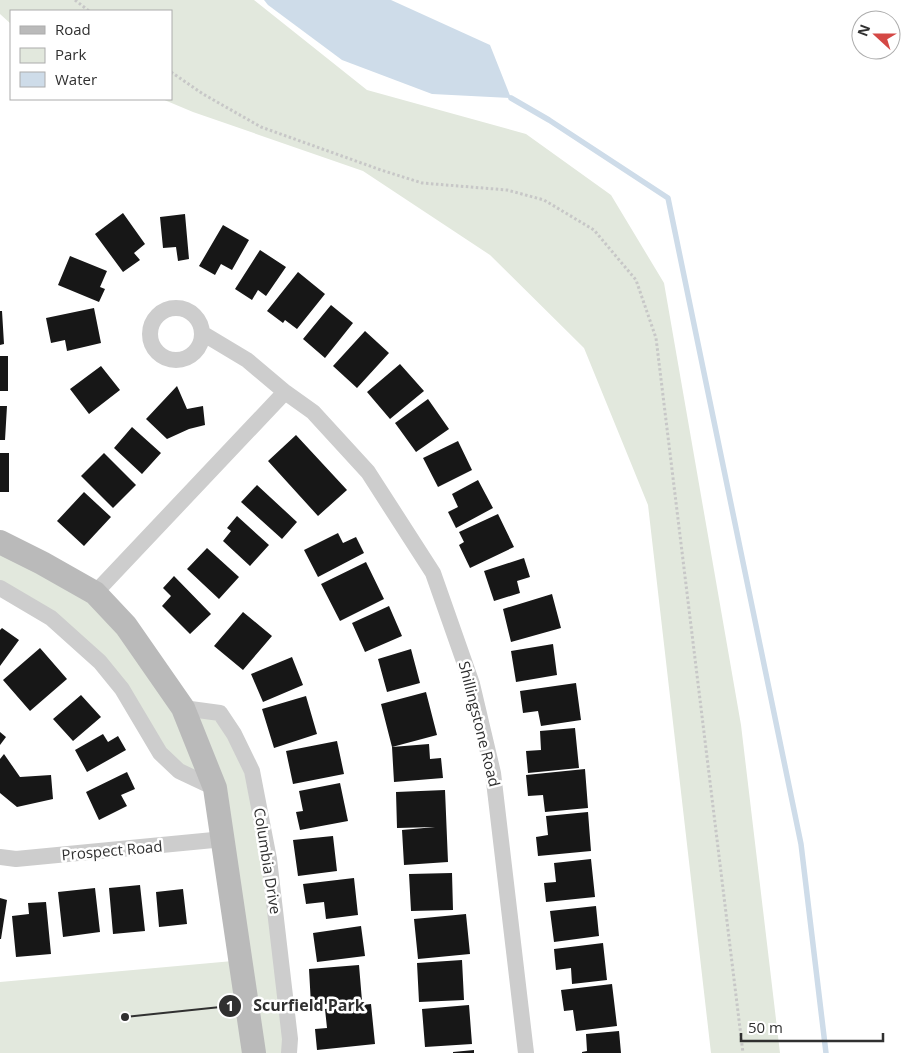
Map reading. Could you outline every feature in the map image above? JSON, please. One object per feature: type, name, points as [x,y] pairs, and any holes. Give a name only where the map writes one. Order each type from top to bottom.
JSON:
[{"type":"street","name":"Shillingstone Road","points":[[202,333],[248,360],[285,392],[313,412],[368,472],[432,573],[472,684],[493,773],[526,1053]]},
{"type":"street","points":[[95,593],[285,392]]},
{"type":"street","points":[[0,542],[95,593],[126,626],[184,708],[215,788],[254,1053]]},
{"type":"street","points":[[0,588],[50,618],[100,662],[122,689],[160,753],[178,771],[215,788]]},
{"type":"street","name":"Columbia Drive","points":[[184,708],[220,713],[234,734],[252,771],[269,859],[290,1039],[289,1053]]},
{"type":"street","name":"Prospect Road","points":[[0,857],[16,860],[224,839]]},
{"type":"path","points":[[75,0],[88,10]]},
{"type":"path","points":[[172,73],[203,94],[261,127],[380,170],[422,183],[507,190],[544,200],[594,230],[636,280],[656,338],[743,1053]]},
{"type":"green space","points":[[0,0],[254,0],[367,90],[526,134],[611,195],[664,283],[741,725],[780,1053],[711,1053],[648,505],[584,348],[490,255],[363,171],[193,112],[164,100],[172,100],[172,10],[10,10],[10,23],[0,14]]},
{"type":"green space","points":[[0,542],[95,593],[183,708],[221,710],[253,781],[290,1053],[0,1053],[0,982],[244,960],[218,784],[179,771],[100,662],[0,588]]},
{"type":"water","points":[[264,0],[391,0],[490,45],[511,98],[432,94],[342,60],[268,5]]},
{"type":"building","points":[[123,213],[145,244],[134,253],[140,260],[123,272],[95,234]]},
{"type":"building","points":[[185,214],[189,259],[178,261],[176,247],[163,248],[160,217]]},
{"type":"building","points":[[223,225],[249,240],[232,270],[221,264],[215,275],[199,266]]},
{"type":"building","points":[[260,250],[286,267],[266,296],[258,290],[252,300],[235,289]]},
{"type":"building","points":[[70,256],[107,271],[100,287],[105,289],[99,302],[58,285]]},
{"type":"building","points":[[298,272],[325,294],[297,329],[285,320],[283,323],[267,311]]},
{"type":"building","points":[[331,305],[353,323],[325,358],[303,339]]},
{"type":"building","points":[[94,308],[101,343],[67,351],[65,340],[51,343],[46,318]]},
{"type":"building","points":[[0,311],[2,311],[4,344],[0,345]]},
{"type":"building","points":[[365,331],[389,353],[357,388],[333,366]]},
{"type":"building","points":[[0,356],[8,356],[8,391],[0,391]]},
{"type":"building","points":[[400,364],[424,391],[390,419],[367,392]]},
{"type":"building","points":[[101,366],[120,390],[89,414],[70,389]]},
{"type":"building","points":[[177,386],[187,409],[203,406],[205,425],[189,429],[167,439],[146,419]]},
{"type":"building","points":[[428,399],[449,429],[416,452],[395,423]]},
{"type":"building","points":[[0,406],[7,406],[5,440],[0,440]]},
{"type":"building","points":[[132,427],[161,453],[142,474],[114,448]]},
{"type":"building","points":[[296,435],[347,490],[318,516],[268,461]]},
{"type":"building","points":[[458,441],[472,470],[438,487],[423,458]]},
{"type":"building","points":[[0,453],[9,453],[9,492],[0,492]]},
{"type":"building","points":[[104,453],[136,485],[113,508],[81,476]]},
{"type":"building","points":[[478,480],[493,508],[456,528],[448,512],[458,507],[452,494]]},
{"type":"building","points":[[257,485],[297,522],[282,539],[241,502]]},
{"type":"building","points":[[84,492],[111,517],[84,546],[57,521]]},
{"type":"building","points":[[498,514],[514,547],[470,568],[459,545],[464,542],[459,532]]},
{"type":"building","points":[[237,516],[269,545],[250,566],[223,541],[231,531],[227,528]]},
{"type":"building","points":[[338,533],[343,543],[356,537],[364,553],[318,577],[304,550]]},
{"type":"building","points":[[207,548],[239,577],[219,599],[187,569]]},
{"type":"building","points":[[524,558],[530,577],[517,581],[520,593],[494,601],[484,571]]},
{"type":"building","points":[[366,562],[384,599],[340,621],[321,584]]},
{"type":"building","points":[[174,576],[211,614],[190,634],[162,606],[171,596],[163,588]]},
{"type":"building","points":[[552,594],[561,628],[511,642],[503,609]]},
{"type":"building","points":[[389,606],[402,636],[365,652],[352,623]]},
{"type":"building","points":[[243,612],[272,636],[243,670],[214,646]]},
{"type":"building","points":[[2,628],[19,640],[0,666],[0,630]]},
{"type":"building","points":[[553,644],[557,675],[516,682],[511,651]]},
{"type":"building","points":[[40,648],[67,679],[30,711],[3,680]]},
{"type":"building","points":[[411,649],[420,683],[387,692],[378,659]]},
{"type":"building","points":[[292,657],[303,685],[263,702],[251,674]]},
{"type":"building","points":[[576,683],[581,720],[541,726],[538,711],[523,713],[520,691]]},
{"type":"building","points":[[426,692],[437,735],[392,747],[381,704]]},
{"type":"building","points":[[81,695],[101,717],[73,741],[53,719]]},
{"type":"building","points":[[306,696],[317,734],[274,748],[262,709]]},
{"type":"building","points":[[575,728],[579,768],[528,773],[526,751],[541,750],[540,731]]},
{"type":"building","points":[[0,732],[6,737],[0,745]]},
{"type":"building","points":[[103,734],[108,742],[118,736],[126,750],[87,772],[75,750]]},
{"type":"building","points":[[337,741],[344,774],[293,784],[286,751]]},
{"type":"building","points":[[429,744],[430,759],[441,758],[443,778],[394,782],[392,747]]},
{"type":"building","points":[[4,754],[20,777],[51,775],[53,799],[17,807],[0,793],[0,759]]},
{"type":"building","points":[[585,769],[588,808],[545,812],[543,795],[528,796],[526,775]]},
{"type":"building","points":[[127,772],[135,789],[121,795],[127,806],[99,820],[86,792]]},
{"type":"building","points":[[340,783],[348,821],[300,830],[296,812],[303,811],[299,791]]},
{"type":"building","points":[[445,790],[448,862],[404,865],[402,830],[435,827],[397,828],[396,792]]},
{"type":"building","points":[[588,812],[591,851],[538,856],[536,837],[548,835],[546,816]]},
{"type":"building","points":[[333,836],[337,871],[298,876],[293,840]]},
{"type":"building","points":[[591,859],[595,897],[546,902],[544,883],[556,882],[554,863]]},
{"type":"building","points":[[452,873],[453,910],[411,911],[409,874]]},
{"type":"building","points":[[354,878],[358,915],[326,919],[324,902],[306,904],[303,884]]},
{"type":"building","points":[[140,885],[145,931],[113,934],[109,888]]},
{"type":"building","points":[[95,888],[100,932],[63,937],[58,892]]},
{"type":"building","points":[[183,889],[187,924],[159,927],[156,892]]},
{"type":"building","points":[[0,898],[7,900],[1,939],[0,939]]},
{"type":"building","points":[[46,902],[51,954],[16,957],[12,916],[29,914],[28,903]]},
{"type":"building","points":[[596,906],[599,936],[554,942],[550,911]]},
{"type":"building","points":[[466,914],[470,954],[418,959],[414,919]]},
{"type":"building","points":[[361,926],[365,956],[317,962],[313,933]]},
{"type":"building","points":[[603,943],[607,980],[572,984],[571,968],[556,970],[554,949]]},
{"type":"building","points":[[462,960],[464,1000],[419,1002],[417,963]]},
{"type":"building","points":[[359,965],[362,1001],[311,1005],[309,969]]},
{"type":"building","points":[[612,984],[617,1026],[576,1031],[573,1010],[564,1011],[561,990]]},
{"type":"building","points":[[371,1004],[375,1044],[317,1050],[315,1029],[327,1028],[325,1009]]},
{"type":"building","points":[[469,1005],[472,1044],[425,1047],[422,1009]]},
{"type":"building","points":[[619,1031],[621,1053],[582,1053],[587,1051],[586,1034]]},
{"type":"building","points":[[474,1050],[474,1053],[453,1053],[453,1052]]},
{"type":"waterway","points":[[511,98],[549,120],[668,198],[801,844],[826,1053]]},
{"type":"place","name":"Scurfield Park","points":[[125,1017]]}]
